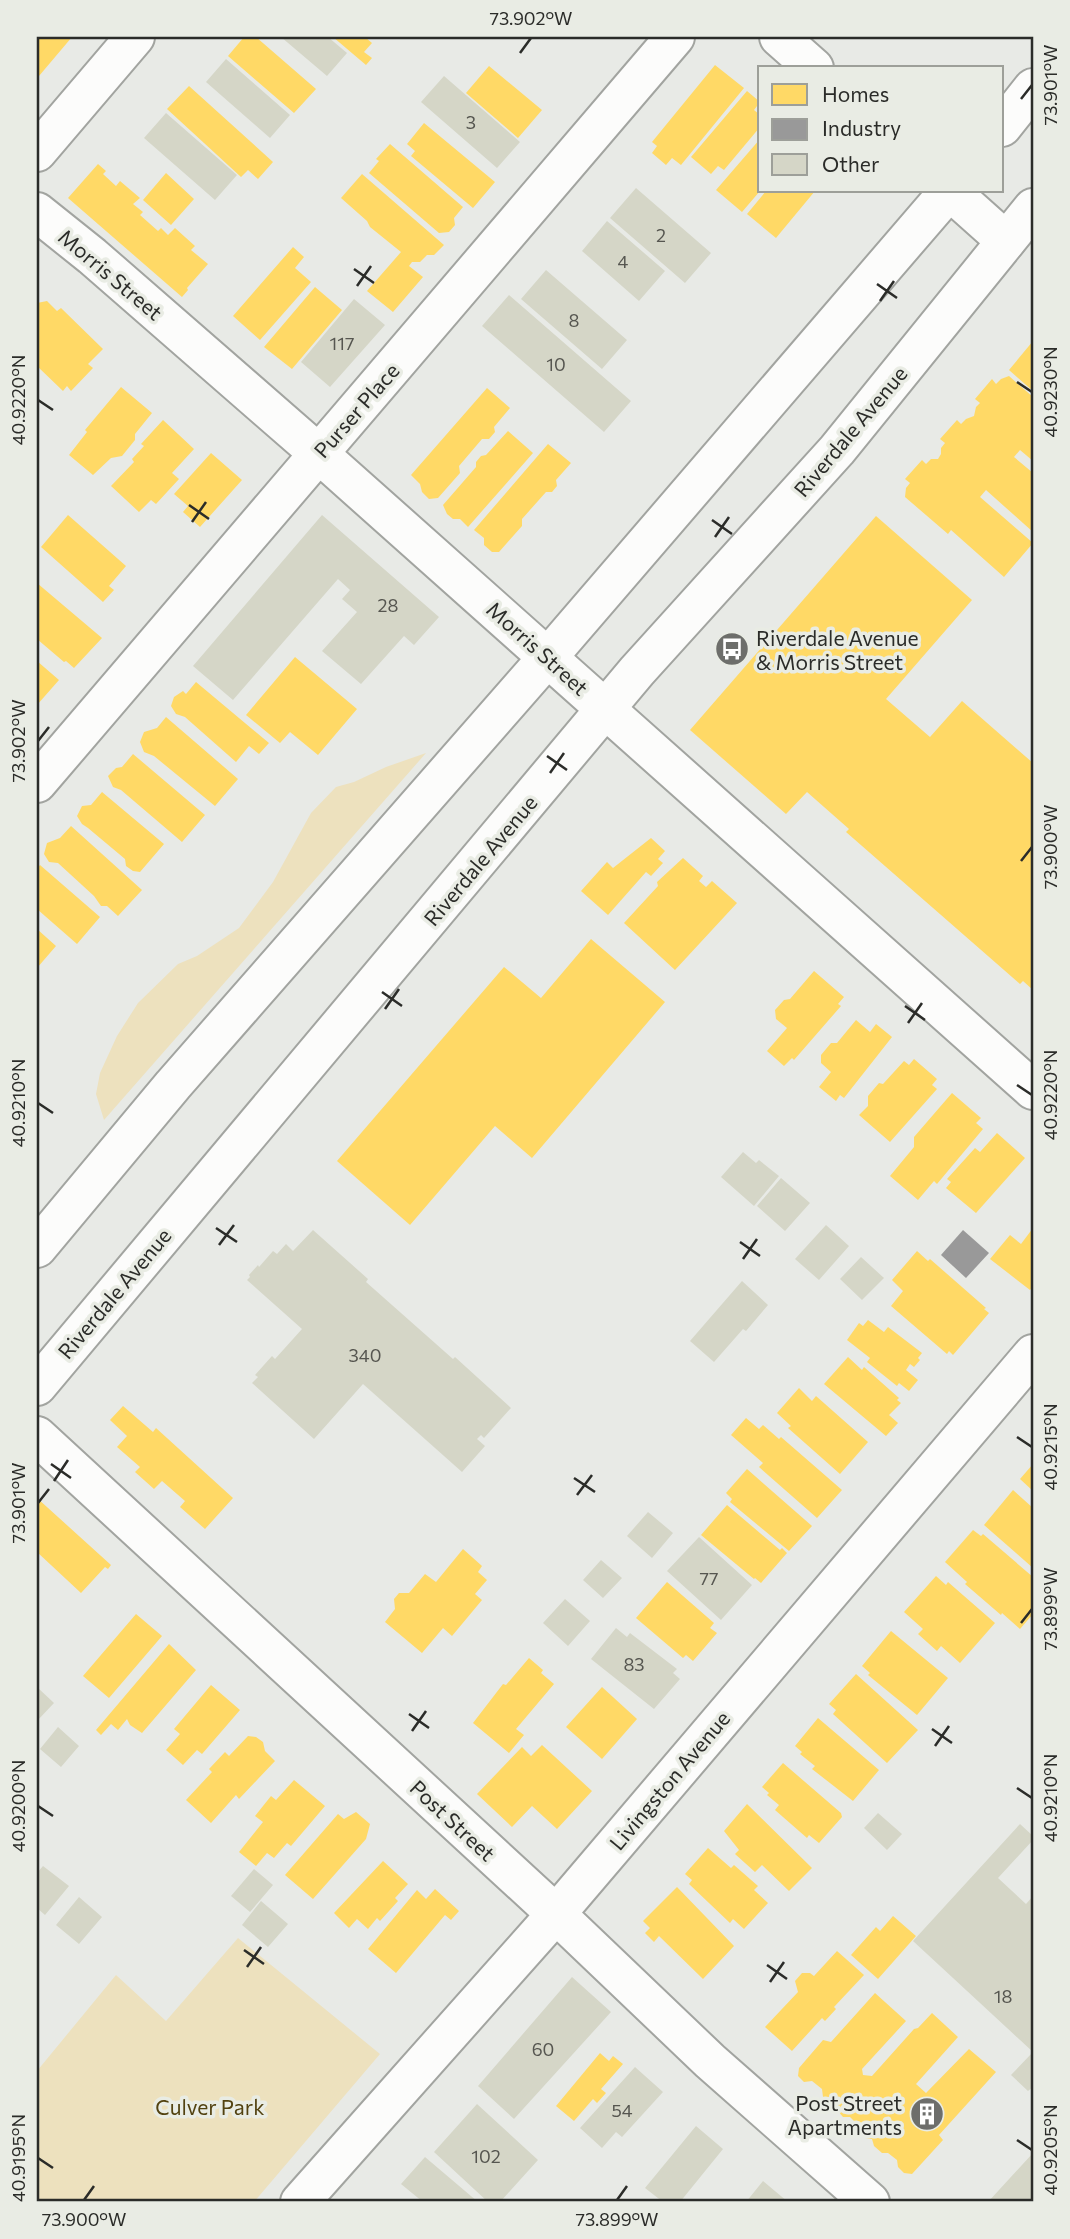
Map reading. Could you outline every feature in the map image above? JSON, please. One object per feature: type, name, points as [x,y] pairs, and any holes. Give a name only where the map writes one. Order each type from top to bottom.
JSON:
[{"type":"street","points":[[37,152],[135,37]]},
{"type":"street","name":"Purser Place","points":[[37,783],[674,37]]},
{"type":"street","points":[[779,37],[812,66]]},
{"type":"street","points":[[1004,124],[1033,88]]},
{"type":"street","points":[[37,1248],[173,1085],[949,192]]},
{"type":"street","points":[[951,192],[1006,241]]},
{"type":"street","name":"Riverdale Avenue","points":[[37,1386],[637,671],[837,450],[1033,208]]},
{"type":"street","name":"Morris Street","points":[[37,212],[92,256],[318,453],[1033,1090]]},
{"type":"street","name":"Livingston Avenue","points":[[300,2202],[555,1914],[1033,1354]]},
{"type":"street","name":"Post Street","points":[[37,1436],[555,1914],[710,2061],[870,2202]]},
{"type":"green space","points":[[426,753],[104,1120],[96,1094],[100,1073],[117,1036],[138,1003],[178,964],[197,956],[239,928],[273,882],[311,813],[336,787]]},
{"type":"green space","name":"Culver Park","points":[[238,1938],[380,2054],[254,2202],[37,2202],[37,2071],[116,1975],[166,2021]]},
{"type":"building: Homes","points":[[37,37],[72,37],[39,76],[37,74]]},
{"type":"building: Homes","points":[[244,37],[256,37],[316,89],[294,113],[228,56]]},
{"type":"building: Homes","points":[[333,37],[365,37],[372,43],[364,52],[372,58],[366,65]]},
{"type":"building: Homes","points":[[715,65],[744,88],[681,165],[672,158],[666,165],[652,153],[657,146],[652,142]]},
{"type":"building: Homes","points":[[489,66],[542,110],[518,138],[466,93]]},
{"type":"building: Homes","points":[[189,86],[273,162],[258,179],[248,170],[241,177],[167,109]]},
{"type":"building: Homes","points":[[747,91],[758,100],[754,110],[758,113],[758,129],[724,170],[718,166],[711,174],[691,157]]},
{"type":"building: Homes","points":[[424,123],[495,182],[473,208],[411,156],[415,151],[407,144]]},
{"type":"building: Homes","points":[[758,141],[759,192],[742,212],[716,190]]},
{"type":"building: Homes","points":[[390,144],[463,207],[454,218],[455,225],[449,232],[439,233],[369,173],[379,161],[376,159]]},
{"type":"building: Homes","points":[[98,164],[106,171],[103,174],[116,186],[120,181],[140,198],[133,204],[143,212],[140,215],[158,231],[161,228],[168,235],[175,228],[195,246],[191,250],[208,264],[182,297],[68,198]]},
{"type":"building: Homes","points":[[166,173],[194,199],[171,225],[143,200]]},
{"type":"building: Homes","points":[[362,174],[444,245],[434,255],[427,255],[420,262],[412,262],[409,266],[423,277],[393,312],[367,291],[401,252],[370,227],[367,221],[341,198]]},
{"type":"building: Homes","points":[[765,192],[814,192],[776,238],[747,214]]},
{"type":"building: Homes","points":[[293,247],[304,257],[295,268],[311,282],[260,340],[233,316]]},
{"type":"building: Homes","points":[[315,287],[342,310],[292,369],[264,347]]},
{"type":"building: Homes","points":[[47,301],[57,311],[61,308],[103,349],[88,364],[93,368],[71,391],[67,386],[63,391],[37,366],[37,303]]},
{"type":"building: Homes","points":[[1033,341],[1033,391],[1009,370]]},
{"type":"building: Homes","points":[[1009,376],[1033,397],[1033,461],[1020,450],[1014,457],[1033,473],[1033,532],[986,490],[980,497],[1033,543],[1004,577],[951,530],[948,534],[905,497],[910,483],[905,479],[922,460],[926,464],[931,459],[938,459],[945,443],[940,439],[957,420],[961,424],[974,416],[980,403],[975,399],[992,379],[996,384]]},
{"type":"building: Homes","points":[[121,387],[152,413],[122,456],[111,458],[93,475],[69,455],[87,432],[85,430]]},
{"type":"building: Homes","points":[[487,388],[510,408],[494,427],[495,432],[489,439],[482,439],[459,466],[460,473],[438,498],[429,499],[411,475]]},
{"type":"building: Homes","points":[[163,420],[194,449],[172,473],[179,479],[156,504],[151,500],[139,512],[111,486],[134,462],[132,459],[144,446],[141,444]]},
{"type":"building: Homes","points":[[508,431],[533,453],[468,527],[460,519],[453,519],[447,514],[443,505],[476,467],[481,456],[486,455]]},
{"type":"building: Homes","points":[[548,444],[571,463],[556,480],[557,486],[552,492],[546,492],[522,519],[522,526],[499,552],[492,552],[484,545],[484,538],[474,530]]},
{"type":"building: Homes","points":[[211,453],[242,480],[200,527],[183,512],[188,506],[174,494]]},
{"type":"building: Homes","points":[[68,515],[126,566],[109,586],[114,590],[103,602],[41,547]]},
{"type":"building: Homes","points":[[876,516],[972,600],[886,699],[930,737],[962,701],[1033,763],[1033,990],[1023,981],[1020,984],[846,832],[849,829],[807,792],[786,814],[690,730]]},
{"type":"building: Homes","points":[[37,583],[102,638],[74,668],[37,639]]},
{"type":"building: Homes","points":[[295,657],[357,709],[318,755],[290,732],[280,743],[246,715]]},
{"type":"building: Homes","points":[[37,661],[59,680],[37,705]]},
{"type":"building: Homes","points":[[196,682],[269,743],[259,754],[249,746],[236,762],[185,717],[176,714],[171,706],[174,697],[183,691],[186,694]]},
{"type":"building: Homes","points":[[166,717],[238,779],[215,806],[154,756],[144,752],[140,742],[144,732],[157,728]]},
{"type":"building: Homes","points":[[133,754],[205,815],[182,842],[121,790],[113,787],[108,776],[116,768],[122,767]]},
{"type":"building: Homes","points":[[102,792],[164,844],[140,872],[126,866],[125,859],[82,824],[77,816],[82,806],[91,805]]},
{"type":"building: Homes","points":[[71,826],[142,890],[118,916],[107,906],[101,906],[94,896],[58,863],[49,862],[44,854],[47,843],[60,838]]},
{"type":"building: Homes","points":[[651,838],[665,851],[658,859],[663,863],[651,876],[646,872],[608,915],[581,891],[607,862],[613,868]]},
{"type":"building: Homes","points":[[683,858],[703,876],[699,881],[706,887],[712,881],[737,903],[675,970],[624,923],[658,886],[657,882]]},
{"type":"building: Homes","points":[[40,865],[100,917],[77,944],[37,909],[37,869]]},
{"type":"building: Homes","points":[[37,929],[56,946],[37,968]]},
{"type":"building: Homes","points":[[591,939],[665,1002],[532,1158],[495,1126],[410,1225],[337,1161],[504,967],[541,998]]},
{"type":"building: Homes","points":[[814,971],[844,997],[838,1004],[841,1006],[794,1060],[792,1058],[784,1066],[767,1051],[787,1028],[776,1019],[775,1010],[784,1000],[790,999]]},
{"type":"building: Homes","points":[[856,1020],[870,1032],[876,1024],[892,1037],[844,1098],[840,1095],[836,1101],[819,1087],[831,1072],[821,1063],[821,1055],[831,1043],[837,1043]]},
{"type":"building: Homes","points":[[914,1059],[937,1079],[932,1085],[937,1089],[890,1142],[859,1115],[868,1106],[868,1096],[879,1083],[883,1084],[904,1061],[909,1065]]},
{"type":"building: Homes","points":[[952,1093],[981,1118],[976,1123],[983,1129],[937,1184],[934,1181],[918,1200],[890,1176],[914,1147],[914,1137]]},
{"type":"building: Homes","points":[[997,1133],[1025,1158],[976,1213],[946,1188],[951,1182],[947,1179],[975,1148],[980,1152]]},
{"type":"building: Homes","points":[[1033,1228],[1033,1286],[1030,1290],[990,1259],[1010,1235],[1021,1244]]},
{"type":"building: Homes","points":[[917,1251],[928,1261],[930,1259],[989,1313],[953,1355],[949,1351],[947,1354],[891,1306],[903,1291],[892,1280]]},
{"type":"building: Homes","points":[[868,1320],[884,1332],[888,1327],[922,1353],[914,1367],[910,1364],[906,1370],[918,1380],[909,1391],[899,1383],[897,1386],[867,1362],[870,1358],[847,1340],[859,1323],[863,1326]]},
{"type":"building: Homes","points":[[848,1357],[862,1370],[864,1367],[899,1398],[897,1400],[901,1403],[889,1415],[898,1423],[886,1436],[824,1384]]},
{"type":"building: Homes","points":[[799,1388],[812,1401],[816,1396],[868,1442],[840,1474],[788,1428],[791,1426],[777,1413]]},
{"type":"building: Homes","points":[[123,1406],[153,1432],[156,1428],[233,1498],[205,1529],[180,1507],[185,1501],[162,1481],[154,1489],[135,1472],[140,1467],[117,1447],[127,1436],[110,1420]]},
{"type":"building: Homes","points":[[746,1418],[759,1429],[763,1425],[779,1439],[781,1437],[842,1490],[817,1518],[759,1467],[763,1463],[731,1435]]},
{"type":"building: Homes","points":[[1033,1464],[1033,1491],[1020,1479]]},
{"type":"building: Homes","points":[[747,1469],[812,1526],[789,1551],[730,1502],[732,1499],[726,1493]]},
{"type":"building: Homes","points":[[1013,1490],[1033,1508],[1033,1568],[984,1525]]},
{"type":"building: Homes","points":[[37,1498],[111,1565],[108,1569],[105,1567],[81,1593],[37,1552]]},
{"type":"building: Homes","points":[[727,1505],[787,1553],[761,1583],[701,1535]]},
{"type":"building: Homes","points":[[973,1530],[981,1536],[983,1534],[1033,1577],[1033,1614],[1020,1629],[965,1584],[967,1582],[945,1562]]},
{"type":"building: Homes","points":[[463,1549],[482,1566],[478,1572],[487,1580],[475,1594],[482,1600],[452,1636],[443,1628],[422,1653],[385,1622],[395,1609],[394,1599],[399,1593],[409,1593],[425,1574],[436,1582]]},
{"type":"building: Homes","points":[[936,1576],[946,1585],[948,1582],[995,1623],[960,1663],[941,1646],[937,1651],[918,1634],[923,1629],[904,1612]]},
{"type":"building: Homes","points":[[667,1582],[714,1623],[710,1628],[717,1633],[693,1661],[686,1655],[683,1658],[636,1618]]},
{"type":"building: Homes","points":[[136,1614],[162,1636],[109,1698],[83,1676]]},
{"type":"building: Homes","points":[[891,1631],[948,1678],[917,1715],[868,1675],[870,1673],[862,1666]]},
{"type":"building: Homes","points":[[169,1644],[196,1670],[142,1733],[130,1725],[127,1719],[118,1730],[111,1724],[101,1735],[96,1730]]},
{"type":"building: Homes","points":[[529,1658],[554,1684],[516,1729],[524,1735],[509,1753],[473,1723],[503,1684],[506,1685]]},
{"type":"building: Homes","points":[[856,1674],[918,1730],[887,1763],[833,1714],[836,1710],[829,1704]]},
{"type":"building: Homes","points":[[211,1685],[240,1710],[202,1754],[197,1750],[183,1765],[166,1750],[180,1734],[174,1729]]},
{"type":"building: Homes","points":[[602,1687],[637,1719],[602,1759],[566,1727]]},
{"type":"building: Homes","points":[[818,1718],[879,1770],[853,1801],[812,1769],[815,1766],[800,1754],[802,1752],[795,1746]]},
{"type":"building: Homes","points":[[248,1736],[263,1742],[265,1751],[275,1761],[239,1799],[236,1795],[211,1823],[186,1800],[212,1772],[209,1769],[225,1752],[229,1756]]},
{"type":"building: Homes","points":[[542,1745],[592,1791],[557,1829],[532,1806],[512,1827],[477,1794],[522,1747],[531,1756]]},
{"type":"building: Homes","points":[[783,1763],[841,1813],[842,1817],[819,1843],[809,1835],[807,1838],[775,1810],[779,1805],[762,1787]]},
{"type":"building: Homes","points":[[294,1780],[325,1806],[291,1846],[287,1843],[274,1858],[267,1853],[256,1866],[239,1852],[263,1822],[255,1816],[271,1796],[276,1800]]},
{"type":"building: Homes","points":[[747,1804],[812,1868],[789,1891],[762,1865],[755,1872],[735,1854],[739,1850],[724,1831]]},
{"type":"building: Homes","points":[[356,1812],[370,1824],[366,1839],[313,1899],[285,1875],[338,1814],[344,1819]]},
{"type":"building: Homes","points":[[708,1848],[731,1868],[734,1865],[758,1886],[754,1890],[768,1903],[744,1929],[733,1919],[730,1923],[689,1884],[692,1880],[685,1874]]},
{"type":"building: Homes","points":[[383,1861],[408,1884],[395,1898],[398,1901],[380,1921],[377,1918],[368,1929],[357,1919],[349,1928],[334,1913]]},
{"type":"building: Homes","points":[[677,1887],[734,1946],[703,1979],[659,1936],[654,1942],[645,1933],[650,1928],[643,1921]]},
{"type":"building: Homes","points":[[435,1889],[459,1911],[451,1920],[445,1915],[396,1973],[368,1949],[417,1890],[426,1899]]},
{"type":"building: Homes","points":[[893,1916],[916,1936],[878,1979],[851,1955],[876,1927],[880,1931]]},
{"type":"building: Homes","points":[[837,1951],[864,1975],[834,2007],[836,2009],[825,2021],[822,2018],[792,2051],[765,2027],[798,1992],[795,1981],[802,1973],[814,1976]]},
{"type":"building: Homes","points":[[875,1993],[906,2021],[862,2069],[863,2075],[872,2076],[932,2013],[958,2037],[916,2084],[926,2093],[969,2049],[996,2072],[939,2135],[943,2140],[912,2174],[904,2173],[898,2167],[897,2160],[888,2153],[882,2153],[874,2146],[872,2139],[865,2138],[858,2132],[858,2125],[850,2117],[843,2117],[837,2110],[836,2102],[829,2103],[823,2097],[822,2089],[812,2081],[804,2082],[798,2076],[799,2068],[823,2040],[831,2042]]},
{"type":"building: Homes","points":[[600,2053],[609,2061],[613,2056],[623,2064],[601,2089],[606,2093],[597,2103],[593,2099],[574,2121],[556,2106]]},
{"type":"building: Industry","points":[[963,1230],[989,1253],[966,1278],[941,1255]]},
{"type":"building: Other","points":[[281,37],[328,37],[347,53],[327,76]]},
{"type":"building: Other","points":[[226,59],[290,115],[270,138],[206,82]]},
{"type":"building: Other","points":[[444,76],[520,142],[497,168],[421,102]]},
{"type":"building: Other","points":[[166,113],[237,175],[215,200],[144,138]]},
{"type":"building: Other","points":[[636,188],[711,253],[685,283],[610,218]]},
{"type":"building: Other","points":[[607,221],[665,271],[639,301],[582,251]]},
{"type":"building: Other","points":[[546,270],[627,340],[602,369],[521,299]]},
{"type":"building: Other","points":[[509,295],[631,401],[604,432],[482,326]]},
{"type":"building: Other","points":[[354,299],[385,325],[330,387],[301,362]]},
{"type":"building: Other","points":[[322,515],[439,617],[414,645],[404,636],[361,684],[322,651],[357,612],[342,599],[350,590],[338,579],[233,700],[193,666]]},
{"type":"building: Other","points":[[743,1152],[756,1163],[759,1160],[779,1176],[754,1206],[721,1177]]},
{"type":"building: Other","points":[[781,1178],[810,1203],[785,1231],[757,1206]]},
{"type":"building: Other","points":[[826,1225],[849,1246],[819,1280],[795,1259]]},
{"type":"building: Other","points":[[313,1230],[368,1279],[366,1282],[511,1408],[484,1438],[481,1435],[477,1439],[485,1446],[462,1472],[363,1384],[314,1439],[252,1383],[258,1377],[255,1375],[272,1356],[275,1359],[302,1329],[247,1280],[273,1251],[277,1254],[286,1244],[293,1251]]},
{"type":"building: Other","points":[[861,1257],[884,1278],[862,1300],[840,1279]]},
{"type":"building: Other","points":[[742,1281],[768,1305],[714,1362],[690,1341]]},
{"type":"building: Other","points":[[648,1512],[673,1533],[652,1558],[627,1536]]},
{"type":"building: Other","points":[[699,1537],[752,1585],[721,1620],[667,1571]]},
{"type":"building: Other","points":[[601,1560],[622,1578],[603,1598],[583,1580]]},
{"type":"building: Other","points":[[565,1599],[590,1621],[568,1646],[543,1623]]},
{"type":"building: Other","points":[[616,1628],[627,1637],[630,1633],[677,1669],[673,1673],[680,1679],[654,1709],[591,1659]]},
{"type":"building: Other","points":[[37,1687],[54,1703],[37,1721]]},
{"type":"building: Other","points":[[58,1727],[79,1746],[61,1767],[40,1749]]},
{"type":"building: Other","points":[[878,1813],[902,1834],[887,1850],[864,1828]]},
{"type":"building: Other","points":[[1020,1824],[1033,1836],[1033,1840],[998,1878],[1026,1904],[1033,1896],[1033,2052],[913,1941]]},
{"type":"building: Other","points":[[43,1866],[69,1886],[45,1915],[37,1908],[37,1873]]},
{"type":"building: Other","points":[[254,1869],[273,1885],[250,1912],[231,1896]]},
{"type":"building: Other","points":[[79,1897],[102,1917],[79,1944],[56,1925]]},
{"type":"building: Other","points":[[261,1901],[288,1924],[268,1947],[242,1925]]},
{"type":"building: Other","points":[[572,1977],[611,2012],[514,2119],[478,2086]]},
{"type":"building: Other","points":[[1033,2052],[1033,2087],[1028,2091],[1011,2075]]},
{"type":"building: Other","points":[[635,2067],[663,2092],[622,2137],[616,2132],[602,2148],[580,2128]]},
{"type":"building: Other","points":[[477,2104],[538,2160],[500,2202],[488,2202],[434,2152]]},
{"type":"building: Other","points":[[696,2126],[723,2149],[680,2202],[663,2202],[645,2188]]},
{"type":"building: Other","points":[[1033,2153],[1033,2202],[988,2202]]},
{"type":"building: Other","points":[[425,2157],[478,2202],[423,2202],[401,2184]]},
{"type":"building: Other","points":[[763,2181],[788,2202],[746,2202]]},
{"type":"place","name":"Riverdale Avenue & Morris Street","points":[[732,649]]},
{"type":"place","name":"Post Street Apartments","points":[[927,2114]]}]
